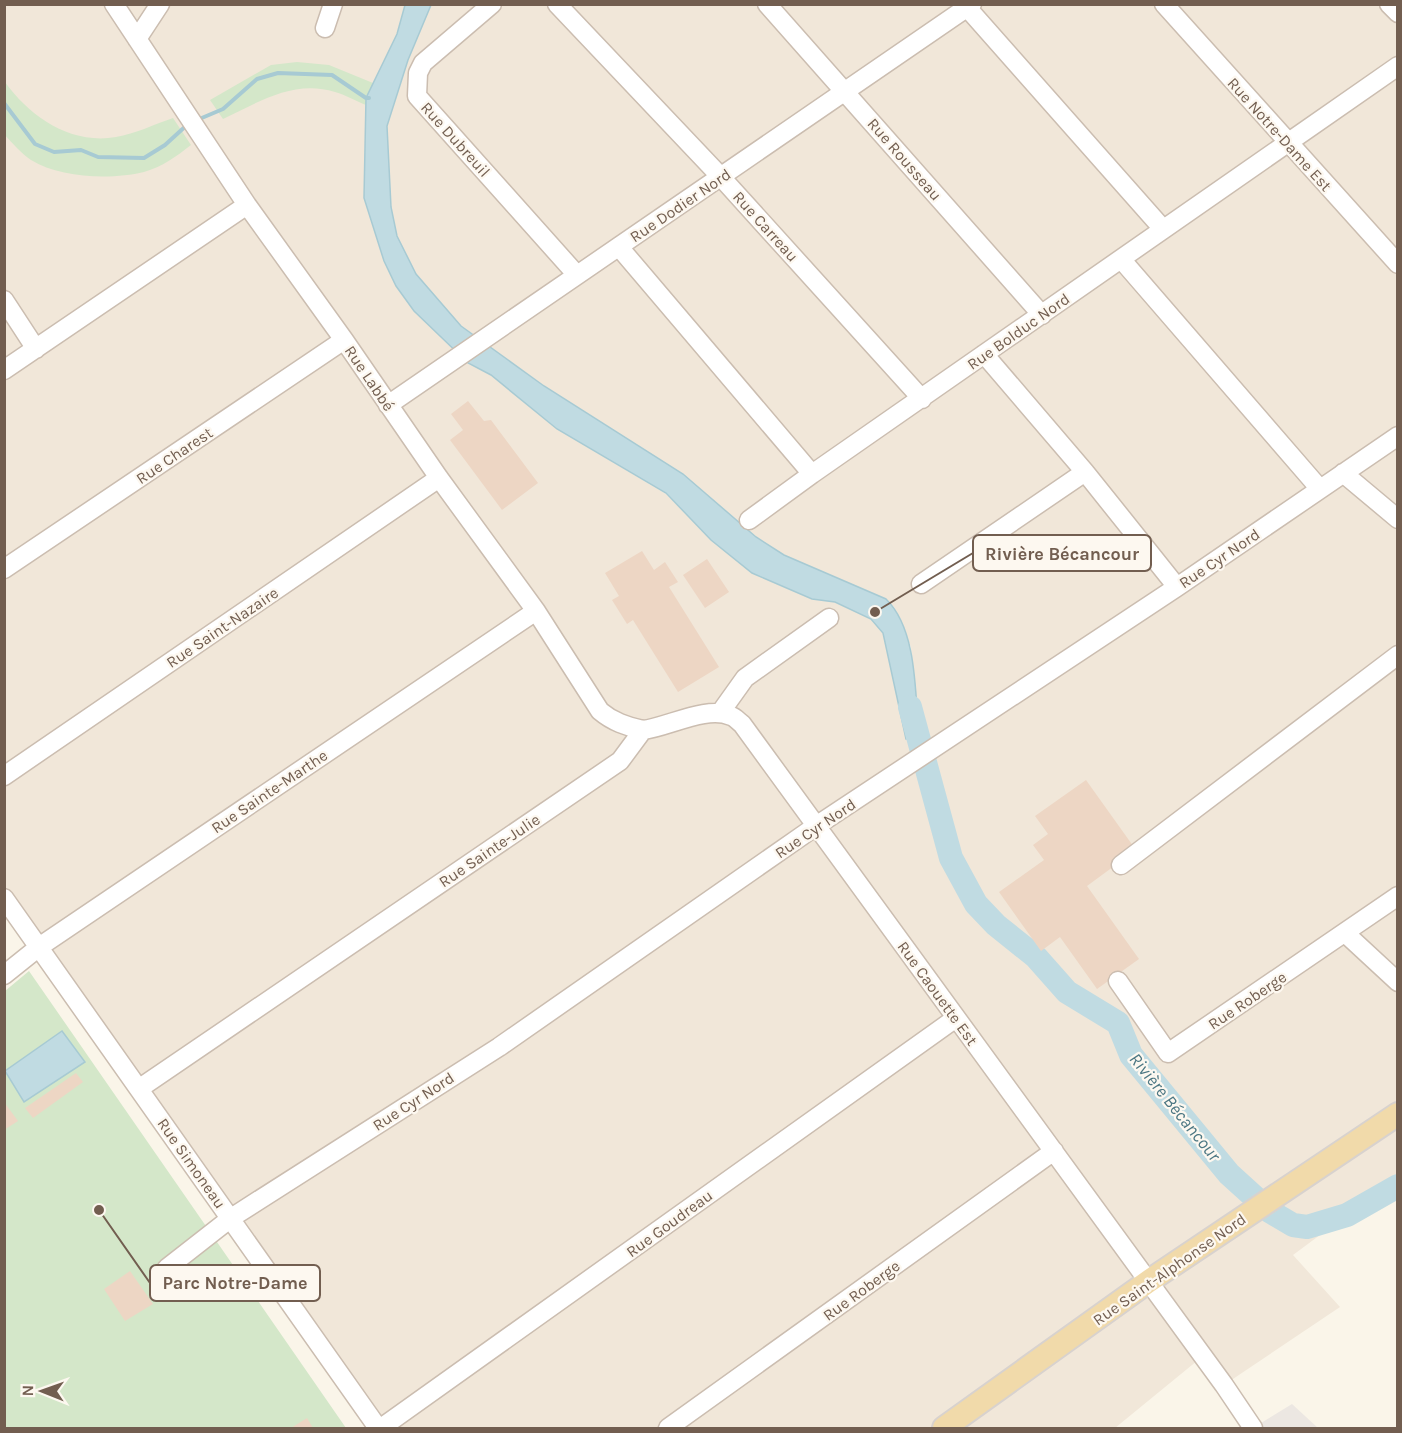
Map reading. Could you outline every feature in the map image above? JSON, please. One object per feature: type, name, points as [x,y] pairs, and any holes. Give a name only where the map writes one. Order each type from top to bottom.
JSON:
[{"type":"main road","name":"Rue Saint-Alphonse Nord","points":[[944,1428],[1149,1281],[1398,1114]]},
{"type":"street","name":"Rue Labbé","points":[[114,4],[247,205],[439,478],[536,611],[600,711],[611,720],[628,727],[643,729]]},
{"type":"street","points":[[137,39],[160,4]]},
{"type":"street","points":[[325,28],[333,4]]},
{"type":"street","name":"Rue Dubreuil","points":[[492,4],[423,63],[418,73],[417,96],[577,275]]},
{"type":"street","name":"Rue Carreau","points":[[557,4],[721,177],[922,399]]},
{"type":"street","name":"Rue Rousseau","points":[[767,4],[1042,315]]},
{"type":"street","name":"Rue Notre-Dame Est","points":[[1164,4],[1398,264]]},
{"type":"street","points":[[1389,4],[1398,13]]},
{"type":"street","points":[[968,6],[1163,229]]},
{"type":"street","name":"Rue Dodier Nord","points":[[388,405],[968,6]]},
{"type":"street","name":"Rue Bolduc Nord","points":[[749,520],[1398,66]]},
{"type":"street","points":[[4,370],[247,205]]},
{"type":"street","points":[[619,247],[812,474]]},
{"type":"street","points":[[1122,259],[1320,489]]},
{"type":"street","points":[[4,300],[36,349]]},
{"type":"street","name":"Rue Charest","points":[[4,569],[344,340]]},
{"type":"street","points":[[984,354],[1085,472],[1177,587]]},
{"type":"street","name":"Rue Cyr Nord","points":[[167,1268],[231,1218],[499,1047],[816,826],[1177,587],[1398,436]]},
{"type":"street","points":[[921,584],[1085,472]]},
{"type":"street","points":[[1343,473],[1398,519]]},
{"type":"street","name":"Rue Saint-Nazaire","points":[[4,776],[439,478]]},
{"type":"street","name":"Rue Sainte-Marthe","points":[[4,975],[39,947],[536,611]]},
{"type":"street","points":[[643,729],[654,729],[706,714],[720,713],[745,678],[829,618]]},
{"type":"street","points":[[1121,865],[1398,655]]},
{"type":"street","name":"Rue Caouette Est","points":[[720,713],[732,716],[742,724],[1224,1384],[1253,1428]]},
{"type":"street","name":"Rue Sainte-Julie","points":[[140,1088],[620,760],[643,729]]},
{"type":"street","name":"Rue Roberge","points":[[1118,981],[1168,1053],[1398,896]]},
{"type":"street","name":"Rue Simoneau","points":[[4,898],[380,1428]]},
{"type":"street","points":[[1345,933],[1398,982]]},
{"type":"street","name":"Rue Goudreau","points":[[380,1428],[956,1018]]},
{"type":"street","name":"Rue Roberge","points":[[668,1428],[1054,1151]]},
{"type":"shaded area","points":[[4,5],[405,5],[397,34],[366,98],[364,198],[468,363],[491,375],[557,429],[666,494],[711,540],[752,573],[812,599],[835,602],[871,619],[883,633],[906,739],[919,737],[911,647],[894,607],[886,599],[784,555],[756,537],[683,474],[544,386],[461,326],[416,274],[397,236],[391,207],[387,126],[408,60],[431,5],[1397,5],[1398,1186],[1347,1215],[1293,1255],[1340,1307],[1224,1385],[1203,1356],[1115,1428],[377,1428],[5,908]]},
{"type":"shaded area","points":[[1292,1404],[1318,1428],[1253,1428]]},
{"type":"green space","points":[[297,62],[329,65],[373,83],[366,98],[366,105],[335,92],[305,88],[277,94],[223,119],[210,100],[271,65]]},
{"type":"green space","points":[[5,82],[15,95],[39,117],[68,132],[83,137],[116,137],[173,118],[191,145],[157,167],[131,175],[86,176],[56,171],[31,160],[5,135]]},
{"type":"green space","points":[[29,971],[346,1428],[5,1428],[5,991]]},
{"type":"water","points":[[405,5],[431,5],[408,60],[387,126],[391,207],[397,236],[416,274],[461,326],[544,386],[683,474],[756,537],[784,555],[886,599],[904,628],[909,646],[913,664],[919,738],[906,739],[883,633],[871,619],[835,602],[812,599],[752,573],[711,540],[666,493],[557,429],[491,375],[468,363],[414,311],[396,286],[384,261],[364,198],[366,98],[397,34]]},
{"type":"water","points":[[62,1031],[85,1062],[24,1102],[5,1071]]},
{"type":"building","points":[[468,401],[484,421],[491,420],[538,483],[502,510],[450,440],[463,430],[451,414]]},
{"type":"building","points":[[642,551],[654,570],[665,562],[678,582],[669,587],[719,667],[678,692],[633,620],[627,624],[612,600],[619,596],[605,573]]},
{"type":"building","points":[[707,559],[729,592],[705,608],[683,575]]},
{"type":"building","points":[[1086,780],[1136,850],[1087,886],[1139,959],[1097,989],[1060,937],[1041,951],[999,892],[1044,860],[1033,845],[1048,834],[1035,816]]},
{"type":"building","points":[[76,1073],[83,1082],[33,1118],[25,1108]]},
{"type":"building","points":[[4,1102],[18,1121],[4,1130]]},
{"type":"building","points":[[130,1271],[153,1304],[125,1321],[104,1289]]},
{"type":"building","points":[[307,1418],[313,1428],[291,1428]]},
{"type":"waterway","points":[[197,120],[223,109],[257,79],[278,73],[332,75],[369,98]]},
{"type":"waterway","points":[[4,103],[35,144],[54,152],[81,150],[98,157],[144,158],[165,145],[188,124]]},
{"type":"waterway","name":"Rivière Bécancour","points":[[910,707],[951,858],[976,904],[996,925],[1036,957],[1067,992],[1118,1023],[1131,1055],[1229,1174],[1271,1212],[1293,1225],[1307,1227],[1347,1215],[1398,1186]]},
{"type":"place","name":"Rivière Bécancour","points":[[875,612]]},
{"type":"place","name":"Parc Notre-Dame","points":[[99,1210]]}]
